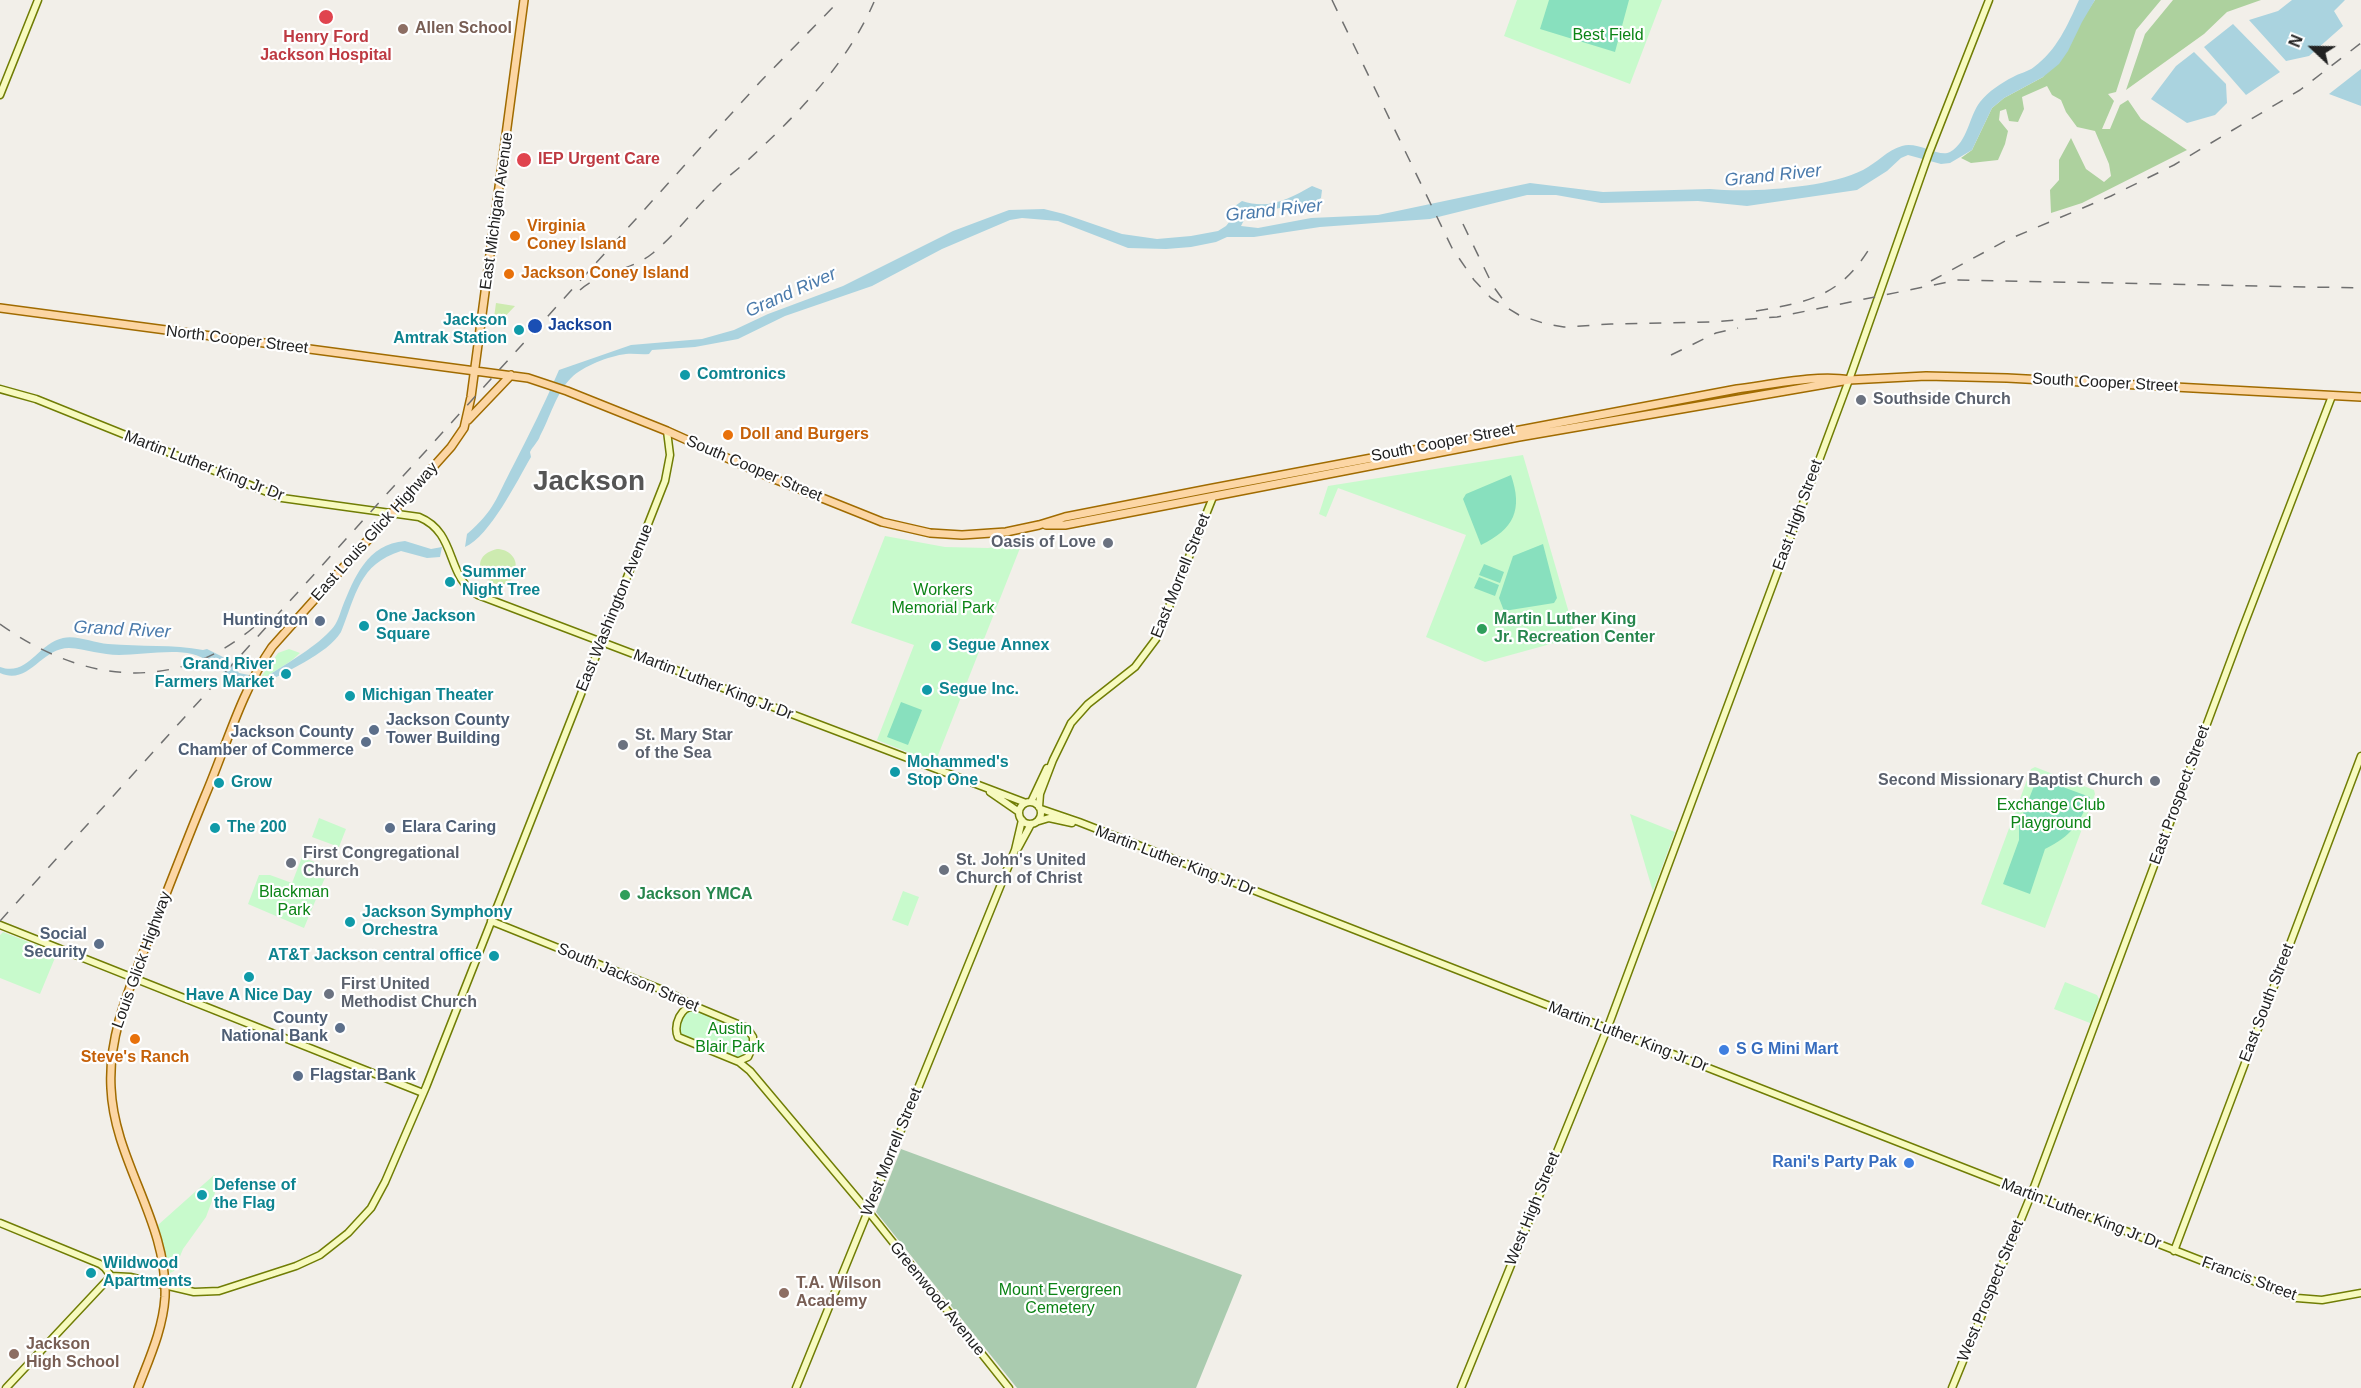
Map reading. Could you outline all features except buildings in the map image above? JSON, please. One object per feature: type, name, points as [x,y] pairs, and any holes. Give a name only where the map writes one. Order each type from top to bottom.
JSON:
[{"type":"main road","name":"East Michigan Avenue","points":[[466,422],[524,0]]},
{"type":"main road","name":"North Cooper Street","points":[[0,308],[475,369]]},
{"type":"main road","name":"South Cooper Street","points":[[475,369],[551,384],[882,522],[930,533],[968,535],[1006,532],[1065,517],[1216,487],[1737,389],[1795,381],[1841,378],[1849,380]]},
{"type":"main road","points":[[466,422],[511,375]]},
{"type":"main road","name":"South Cooper Street","points":[[1039,525],[1065,525],[1519,436],[1849,380],[1926,376],[2007,378],[2361,397]]},
{"type":"main road","name":"East Louis Glick Highway","points":[[257,672],[272,647],[457,440],[466,422]]},
{"type":"main road","points":[[1213,497],[1216,487]]},
{"type":"main road","name":"Louis Glick Highway","points":[[138,1388],[163,1312],[165,1285],[155,1233],[120,1139],[111,1096],[111,1059],[114,1040],[133,978],[257,672]]},
{"type":"street","points":[[0,95],[38,0]]},
{"type":"street","name":"East High Street","points":[[1606,1030],[1849,380],[1923,169],[1989,0]]},
{"type":"street","name":"Martin Luther King Jr Dr","points":[[0,389],[36,399],[282,498],[419,517],[437,528],[446,541],[459,576],[471,591],[1028,803]]},
{"type":"street","name":"East Prospect Street","points":[[2031,1195],[2233,652],[2332,396]]},
{"type":"street","name":"East Washington Avenue","points":[[111,1276],[125,1276],[203,1293],[229,1288],[308,1260],[333,1245],[357,1224],[380,1192],[423,1093],[667,476],[670,455],[667,431]]},
{"type":"street","name":"East Morrell Street","points":[[1040,808],[1040,794],[1067,728],[1075,717],[1135,667],[1152,645],[1162,626],[1213,497]]},
{"type":"street","name":"East South Street","points":[[2174,1251],[2361,756]]},
{"type":"street","name":"East Morrell Street","points":[[1028,803],[1053,760]]},
{"type":"street","name":"Martin Luther King Jr Dr","points":[[985,788],[1019,812]]},
{"type":"street","points":[[1028,803],[1040,808],[1039,821],[1030,824],[1015,850],[1022,820],[1019,812],[1021,806],[1028,803]]},
{"type":"street","name":"Martin Luther King Jr Dr","points":[[1040,808],[2174,1251]]},
{"type":"street","name":"Martin Luther King Jr Dr","points":[[1039,821],[1049,818],[1082,824]]},
{"type":"street","points":[[1022,820],[1030,824]]},
{"type":"street","name":"West Morrell Street","points":[[796,1388],[1015,850]]},
{"type":"street","name":"South Jackson Street","points":[[491,921],[747,1028],[753,1036],[750,1054]]},
{"type":"street","points":[[0,926],[423,1093]]},
{"type":"street","points":[[682,999],[682,1012]]},
{"type":"street","points":[[682,1012],[687,1007],[695,1007]]},
{"type":"street","name":"Greenwood Avenue","points":[[682,1012],[676,1029],[680,1038],[736,1061],[750,1071],[868,1212],[1009,1388]]},
{"type":"street","name":"West High Street","points":[[1461,1388],[1606,1030]]},
{"type":"street","points":[[736,1061],[742,1061],[750,1054]]},
{"type":"street","points":[[750,1054],[747,1063],[750,1071]]},
{"type":"street","name":"West Prospect Street","points":[[1952,1388],[2031,1195]]},
{"type":"street","points":[[0,1223],[100,1264],[111,1276],[6,1388]]},
{"type":"street","name":"Francis Street","points":[[2174,1251],[2297,1298],[2322,1300],[2361,1293]]},
{"type":"green space","name":"Best Field","points":[[1517,0],[1662,0],[1630,84],[1504,36]]},
{"type":"green space","points":[[1549,0],[1629,0],[1615,52],[1540,29]]},
{"type":"green space","points":[[2095,0],[2161,0],[2136,30],[2116,92],[2108,94],[2114,101],[2102,129],[2110,129],[2120,105],[2128,100],[2141,119],[2187,150],[2082,203],[2051,213],[2050,190],[2059,180],[2059,160],[2071,138],[2086,169],[2104,182],[2111,176],[2109,164],[2095,131],[2077,127],[2066,112],[2061,100],[2052,95],[2047,86],[2022,97],[2024,109],[2018,122],[2009,121],[2006,109],[2000,111],[1999,120],[2008,131],[1998,160],[1971,163],[1961,158],[1972,150],[1992,108],[2004,98],[2043,77]]},
{"type":"green space","points":[[2173,0],[2261,0],[2227,12],[2204,34],[2126,90],[2145,34]]},
{"type":"green space","points":[[496,303],[515,306],[495,327],[493,325]]},
{"type":"green space","points":[[1523,455],[1576,637],[1485,662],[1426,637],[1466,535],[1338,488],[1326,517],[1319,514],[1328,486]]},
{"type":"green space","points":[[1511,475],[1516,498],[1513,517],[1501,532],[1481,545],[1463,499],[1466,494]]},
{"type":"green space","name":"Workers Memorial Park","points":[[885,536],[945,547],[988,548],[1022,543],[935,763],[877,740],[914,645],[851,623]]},
{"type":"green space","points":[[1543,544],[1557,598],[1554,603],[1504,611],[1499,598],[1513,556]]},
{"type":"green space","points":[[497,549],[512,555],[516,566],[510,581],[502,585],[486,578],[481,571],[480,562],[485,555]]},
{"type":"green space","points":[[1484,564],[1504,572],[1500,583],[1479,575]]},
{"type":"green space","points":[[1479,577],[1499,585],[1495,596],[1474,588]]},
{"type":"green space","points":[[289,649],[300,653],[264,678],[261,677],[278,653]]},
{"type":"green space","points":[[901,702],[922,710],[908,745],[887,737]]},
{"type":"green space","name":"Exchange Club Playground","points":[[2035,767],[2094,790],[2095,794],[2045,928],[1981,904],[2031,769]]},
{"type":"green space","points":[[2044,780],[2090,797],[2074,828],[2062,839],[2045,849],[2030,894],[2003,884],[2019,840],[2019,824],[2034,786]]},
{"type":"green space","points":[[1630,814],[1675,832],[1653,891],[1651,885]]},
{"type":"green space","points":[[319,818],[346,829],[339,847],[312,837]]},
{"type":"green space","name":"Blackman Park","points":[[302,857],[329,868],[304,928],[248,904],[259,875],[270,875],[292,883]]},
{"type":"green space","points":[[903,891],[919,897],[908,926],[892,920]]},
{"type":"green space","points":[[3,932],[57,953],[40,994],[0,978],[0,935]]},
{"type":"green space","points":[[2065,982],[2097,995],[2099,999],[2090,1023],[2054,1009]]},
{"type":"green space","name":"Austin Blair Park","points":[[692,1006],[746,1027],[753,1046],[742,1061],[677,1036],[682,1012]]},
{"type":"green space","name":"Mount Evergreen Cemetery","points":[[901,1149],[1242,1275],[1196,1388],[1017,1388],[876,1212]]},
{"type":"green space","points":[[214,1175],[219,1178],[219,1182],[206,1217],[183,1249],[174,1271],[170,1273],[158,1225]]},
{"type":"water","name":"Grand River","points":[[2079,0],[2095,0],[2059,64],[2043,77],[2004,98],[1992,108],[1972,150],[1950,163],[1941,164],[1908,155],[1857,190],[1747,206],[1698,201],[1601,203],[1556,195],[1527,195],[1430,219],[1320,227],[1254,237],[1227,237],[1216,242],[1191,247],[1166,249],[1128,248],[1058,221],[1022,218],[1010,220],[942,249],[872,286],[785,316],[738,339],[695,347],[652,350],[649,354],[619,355],[582,369],[561,391],[530,452],[531,457],[502,507],[484,532],[465,547],[467,534],[484,518],[498,495],[559,370],[631,345],[702,339],[734,330],[768,314],[843,286],[953,231],[1009,210],[1044,209],[1122,234],[1157,239],[1218,231],[1226,226],[1234,216],[1235,206],[1242,201],[1270,204],[1287,199],[1312,186],[1322,190],[1321,198],[1312,203],[1246,216],[1241,226],[1258,228],[1311,218],[1378,215],[1530,183],[1603,192],[1746,190],[1810,185],[1863,170],[1892,150],[1902,146],[1915,146],[1940,153],[1950,152],[1956,148],[1965,135],[1976,108],[1984,98],[2004,82],[2032,69],[2049,53],[2061,37]]},
{"type":"water","points":[[2292,0],[2345,0],[2334,11],[2343,26],[2309,56],[2286,61],[2249,20],[2278,11]]},
{"type":"water","points":[[2233,24],[2280,72],[2246,95],[2204,47]]},
{"type":"water","points":[[2194,52],[2226,84],[2227,103],[2215,115],[2187,123],[2151,99],[2176,66]]},
{"type":"water","points":[[2361,69],[2361,106],[2329,94]]},
{"type":"water","name":"Grand River","points":[[405,541],[431,549],[442,547],[440,557],[427,558],[401,551],[376,564],[361,582],[341,632],[335,640],[316,655],[261,685],[251,685],[233,678],[201,657],[175,652],[119,655],[69,648],[50,654],[19,675],[10,676],[0,673],[0,667],[18,668],[54,641],[68,637],[108,644],[207,649],[229,660],[239,673],[264,678],[323,638],[337,621],[357,574],[364,564],[381,549]]},
{"type":"railway","points":[[0,921],[760,82],[840,0]]},
{"type":"railway","points":[[1332,0],[1452,248],[1474,280],[1491,298],[1519,315],[1546,324],[1564,327],[1712,322],[1777,317],[1958,280],[2361,288]]},
{"type":"railway","points":[[580,290],[597,279],[644,259],[669,238],[716,188],[747,161],[819,88],[850,47],[874,2]]},
{"type":"railway","points":[[1931,281],[2007,240],[2111,196],[2174,165],[2300,90],[2361,43]]},
{"type":"railway","points":[[1463,224],[1493,286],[1504,301]]},
{"type":"railway","points":[[1756,311],[1793,304],[1823,294],[1848,276],[1871,246]]},
{"type":"railway","points":[[1671,355],[1716,333],[1738,328]]},
{"type":"railway","points":[[0,624],[32,644],[66,660],[99,669],[133,673],[167,670],[200,660],[232,644],[263,619]]},
{"type":"place","name":"Henry Ford Jackson Hospital","points":[[326,17]]},
{"type":"place","name":"Allen School","points":[[403,29]]},
{"type":"place","name":"IEP Urgent Care","points":[[524,160]]},
{"type":"place","name":"Virginia Coney Island","points":[[515,236]]},
{"type":"place","name":"Jackson Coney Island","points":[[509,274]]},
{"type":"place","name":"Jackson","points":[[535,326]]},
{"type":"place","name":"Jackson Amtrak Station","points":[[519,330]]},
{"type":"place","name":"Comtronics","points":[[685,375]]},
{"type":"place","name":"Southside Church","points":[[1861,400]]},
{"type":"place","name":"Doll and Burgers","points":[[728,435]]},
{"type":"place","name":"Oasis of Love","points":[[1108,543]]},
{"type":"place","name":"Summer Night Tree","points":[[450,582]]},
{"type":"place","name":"Huntington","points":[[320,621]]},
{"type":"place","name":"One Jackson Square","points":[[364,626]]},
{"type":"place","name":"Martin Luther King Jr. Recreation Center","points":[[1482,629]]},
{"type":"place","name":"Segue Annex","points":[[936,646]]},
{"type":"place","name":"Grand River Farmers Market","points":[[286,674]]},
{"type":"place","name":"Segue Inc.","points":[[927,690]]},
{"type":"place","name":"Michigan Theater","points":[[350,696]]},
{"type":"place","name":"Jackson County Tower Building","points":[[374,730]]},
{"type":"place","name":"Jackson County Chamber of Commerce","points":[[366,742]]},
{"type":"place","name":"St. Mary Star of the Sea","points":[[623,745]]},
{"type":"place","name":"Mohammed's Stop One","points":[[895,772]]},
{"type":"place","name":"Second Missionary Baptist Church","points":[[2155,781]]},
{"type":"place","name":"Grow","points":[[219,783]]},
{"type":"place","name":"The 200","points":[[215,828]]},
{"type":"place","name":"Elara Caring","points":[[390,828]]},
{"type":"place","name":"First Congregational Church","points":[[291,863]]},
{"type":"place","name":"St. John's United Church of Christ","points":[[944,870]]},
{"type":"place","name":"Jackson YMCA","points":[[625,895]]},
{"type":"place","name":"Jackson Symphony Orchestra","points":[[350,922]]},
{"type":"place","name":"Social Security","points":[[99,944]]},
{"type":"place","name":"AT&T Jackson central office","points":[[494,956]]},
{"type":"place","name":"Have A Nice Day","points":[[249,977]]},
{"type":"place","name":"First United Methodist Church","points":[[329,994]]},
{"type":"place","name":"County National Bank","points":[[340,1028]]},
{"type":"place","name":"Steve's Ranch","points":[[135,1039]]},
{"type":"place","name":"S G Mini Mart","points":[[1724,1050]]},
{"type":"place","name":"Flagstar Bank","points":[[298,1076]]},
{"type":"place","name":"Rani's Party Pak","points":[[1909,1163]]},
{"type":"place","name":"Defense of the Flag","points":[[202,1195]]},
{"type":"place","name":"Wildwood Apartments","points":[[91,1273]]},
{"type":"place","name":"T.A. Wilson Academy","points":[[784,1293]]},
{"type":"place","name":"Jackson High School","points":[[14,1354]]},
{"type":"district","name":"Jackson","points":[[589,482]]}]
